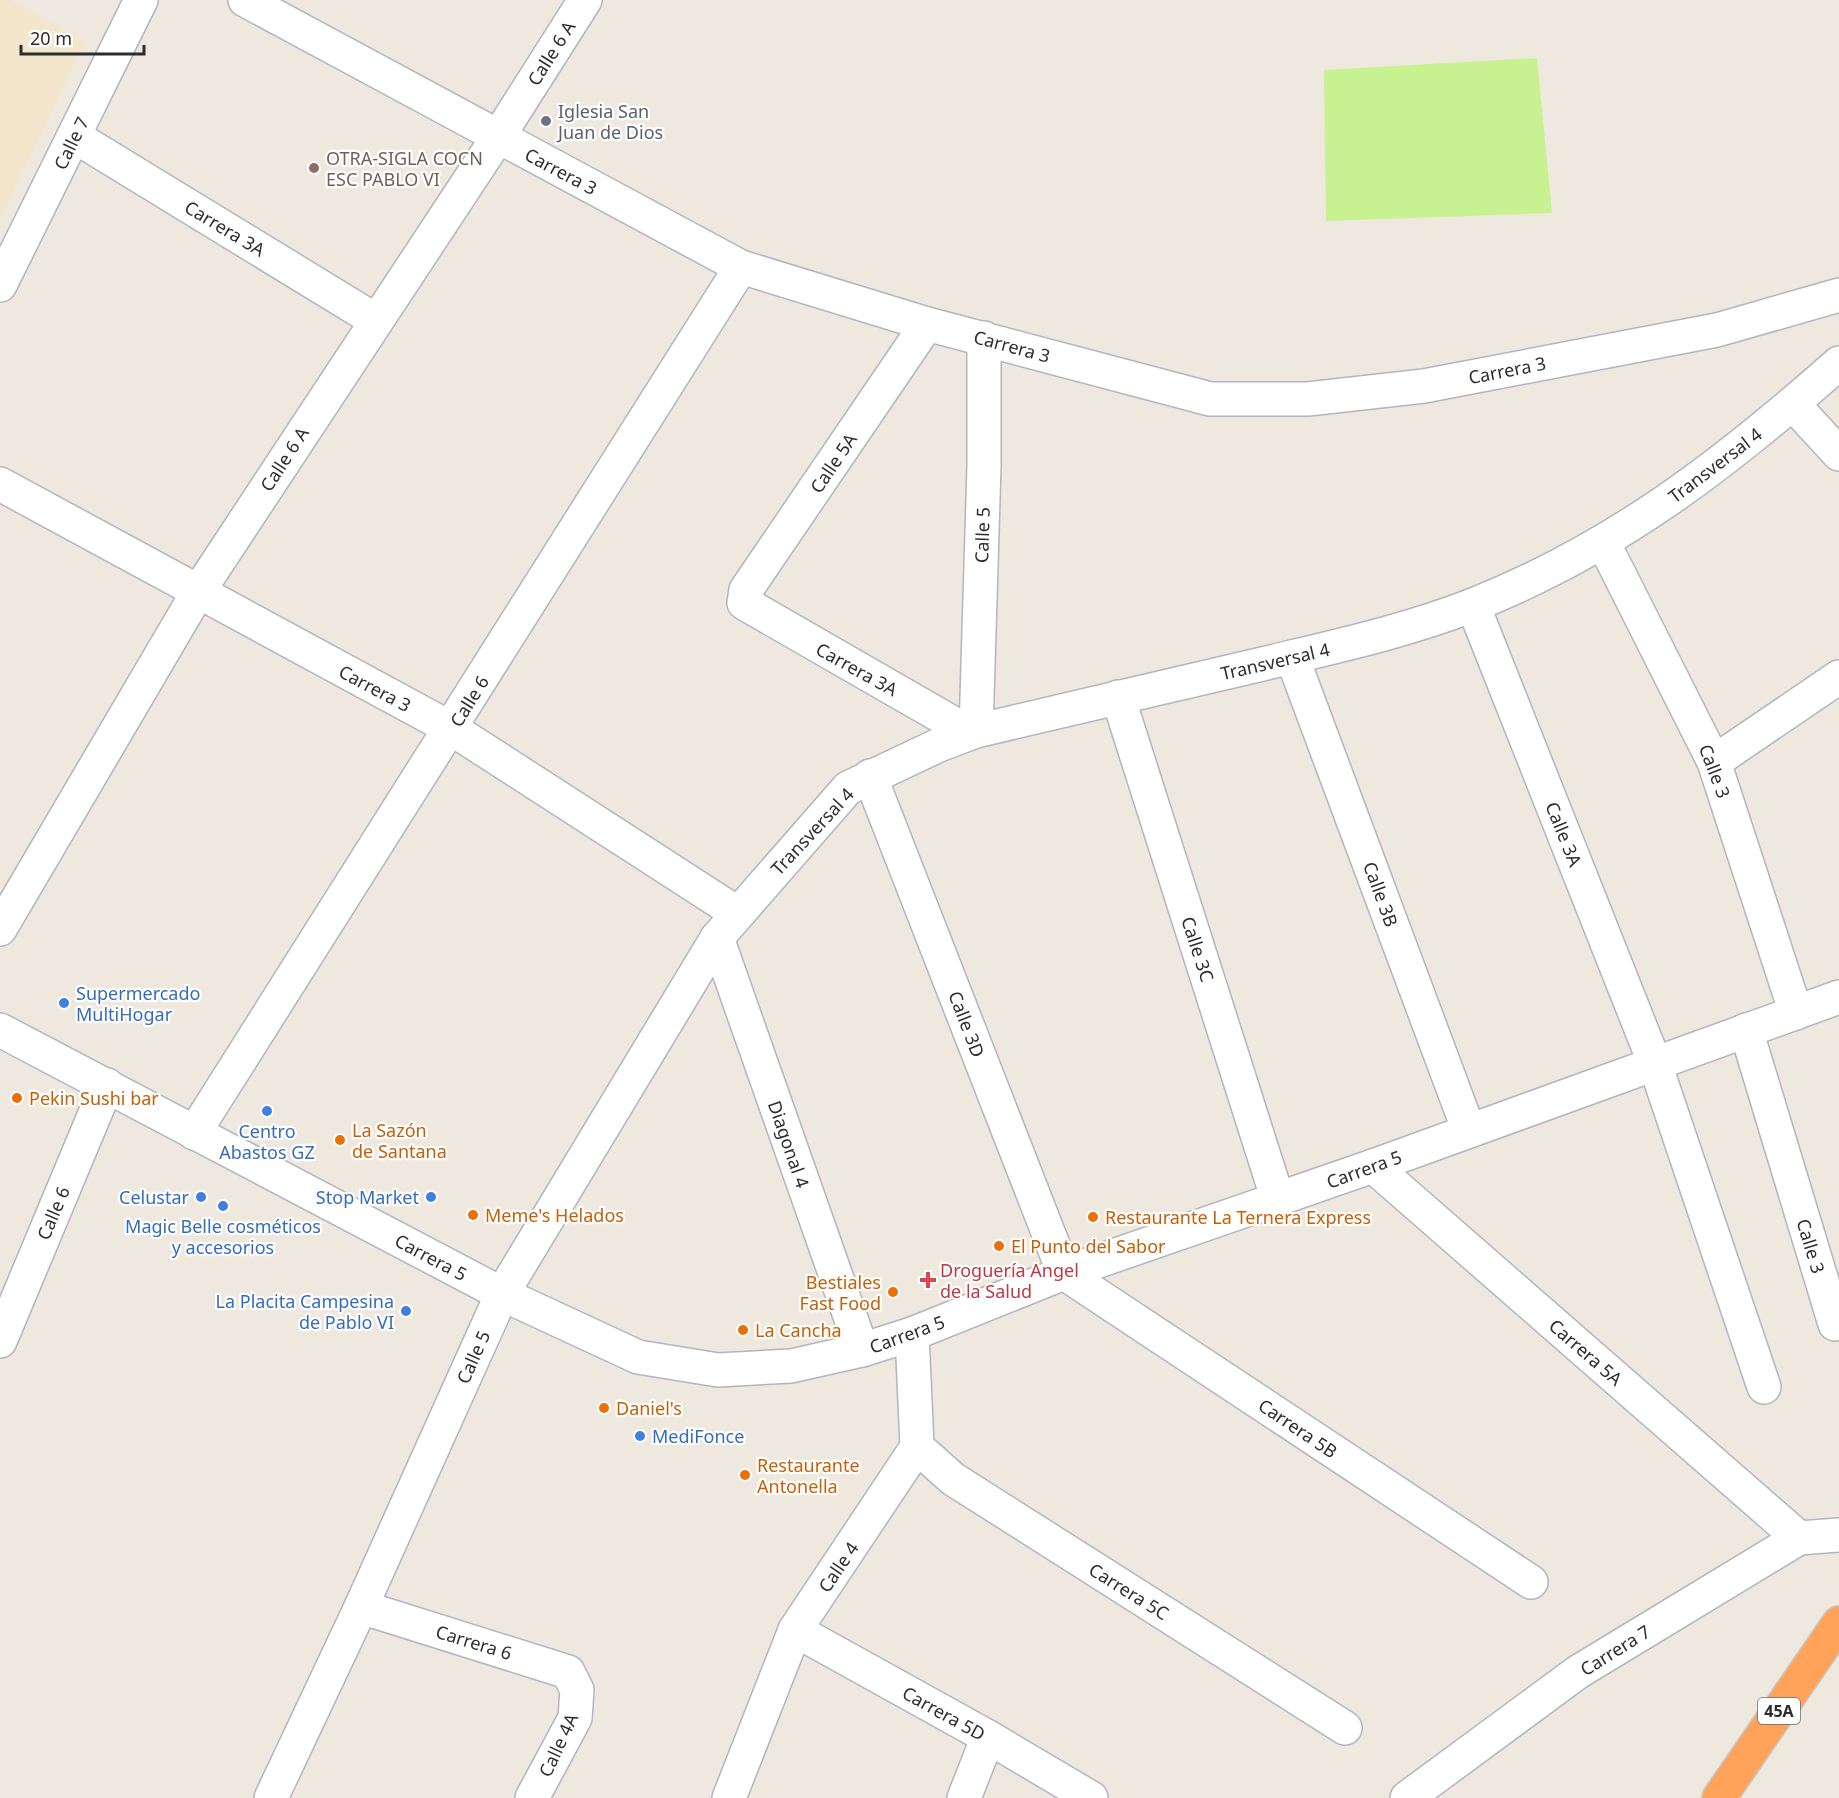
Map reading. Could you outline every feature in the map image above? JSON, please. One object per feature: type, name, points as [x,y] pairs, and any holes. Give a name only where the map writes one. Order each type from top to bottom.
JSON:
[{"type":"highway","name":"45A","points":[[1719,1798],[1839,1623]]},
{"type":"street","name":"Calle 7","points":[[0,285],[141,0]]},
{"type":"street","name":"Carrera 3","points":[[245,0],[741,267],[927,324],[1210,399],[1308,399],[1424,386],[1717,330],[1839,295]]},
{"type":"street","name":"Calle 6 A","points":[[0,929],[198,592],[375,320],[498,138],[585,0]]},
{"type":"street","name":"Carrera 3A","points":[[74,136],[375,320]]},
{"type":"street","name":"Calle 6","points":[[194,1133],[452,729],[741,267]]},
{"type":"street","name":"Calle 5A","points":[[744,603],[746,590],[927,324]]},
{"type":"street","name":"Calle 5","points":[[973,732],[984,466],[984,338]]},
{"type":"street","name":"Transversal 4","points":[[717,938],[848,788],[870,776],[973,732],[1359,642],[1473,605],[1603,542],[1659,508],[1731,456],[1839,363]]},
{"type":"street","points":[[1793,404],[1839,454]]},
{"type":"street","name":"Carrera 3","points":[[0,484],[452,729],[737,913]]},
{"type":"street","name":"Calle 3","points":[[1603,542],[1714,762],[1796,1013]]},
{"type":"street","name":"Carrera 3A","points":[[744,603],[973,732]]},
{"type":"street","name":"Calle 3A","points":[[1473,605],[1655,1064]]},
{"type":"street","name":"Calle 3B","points":[[1292,657],[1469,1131]]},
{"type":"street","points":[[1714,762],[1839,677]]},
{"type":"street","name":"Calle 3C","points":[[1118,697],[1278,1200]]},
{"type":"street","name":"Calle 3D","points":[[870,776],[1064,1273]]},
{"type":"street","name":"Calle 5","points":[[271,1798],[362,1607],[502,1294],[717,938]]},
{"type":"street","name":"Diagonal 4","points":[[717,938],[862,1350]]},
{"type":"street","name":"Carrera 5","points":[[0,1029],[502,1294],[638,1357],[718,1370],[791,1366],[862,1350],[912,1334],[1064,1273],[1278,1200],[1839,997]]},
{"type":"street","name":"Calle 3","points":[[1746,1030],[1835,1324]]},
{"type":"street","points":[[1655,1064],[1764,1387]]},
{"type":"street","name":"Calle 6","points":[[0,1341],[107,1085]]},
{"type":"street","name":"Carrera 5A","points":[[1373,1166],[1799,1538]]},
{"type":"street","name":"Carrera 5B","points":[[1064,1273],[1531,1582]]},
{"type":"street","points":[[912,1334],[917,1447]]},
{"type":"street","name":"Calle 4","points":[[729,1798],[795,1630],[917,1447]]},
{"type":"street","name":"Carrera 5C","points":[[917,1447],[953,1479],[1345,1728]]},
{"type":"street","name":"Carrera 7","points":[[1407,1798],[1578,1672],[1799,1538],[1839,1535]]},
{"type":"street","name":"Carrera 6","points":[[362,1607],[568,1672],[577,1690]]},
{"type":"street","name":"Carrera 5D","points":[[795,1630],[988,1737],[1091,1798]]},
{"type":"street","name":"Calle 4A","points":[[532,1798],[575,1718],[577,1690]]},
{"type":"street","points":[[964,1798],[988,1737]]},
{"type":"shaded area","points":[[0,0],[9,0],[85,41],[0,219]]},
{"type":"green space","points":[[1537,58],[1552,213],[1326,221],[1324,70]]},
{"type":"place","name":"Iglesia San Juan de Dios","points":[[546,121]]},
{"type":"place","name":"OTRA-SIGLA COCN ESC PABLO VI","points":[[314,168]]},
{"type":"place","name":"Supermercado MultiHogar","points":[[64,1003]]},
{"type":"place","name":"Pekin Sushi bar","points":[[17,1098]]},
{"type":"place","name":"Centro Abastos GZ","points":[[267,1111]]},
{"type":"place","name":"La Sazón de Santana","points":[[340,1140]]},
{"type":"place","name":"Celustar","points":[[201,1197]]},
{"type":"place","name":"Stop Market","points":[[431,1197]]},
{"type":"place","name":"Magic Belle cosméticos y accesorios","points":[[223,1206]]},
{"type":"place","name":"Meme's Helados","points":[[473,1215]]},
{"type":"place","name":"Restaurante La Ternera Express","points":[[1093,1217]]},
{"type":"place","name":"El Punto del Sabor","points":[[999,1246]]},
{"type":"place","name":"Droguería Angel de la Salud","points":[[928,1280]]},
{"type":"place","name":"Bestiales Fast Food","points":[[893,1292]]},
{"type":"place","name":"La Placita Campesina de Pablo VI","points":[[406,1311]]},
{"type":"place","name":"La Cancha","points":[[743,1330]]},
{"type":"place","name":"Daniel's","points":[[604,1408]]},
{"type":"place","name":"MediFonce","points":[[640,1436]]},
{"type":"place","name":"Restaurante Antonella","points":[[745,1475]]}]
